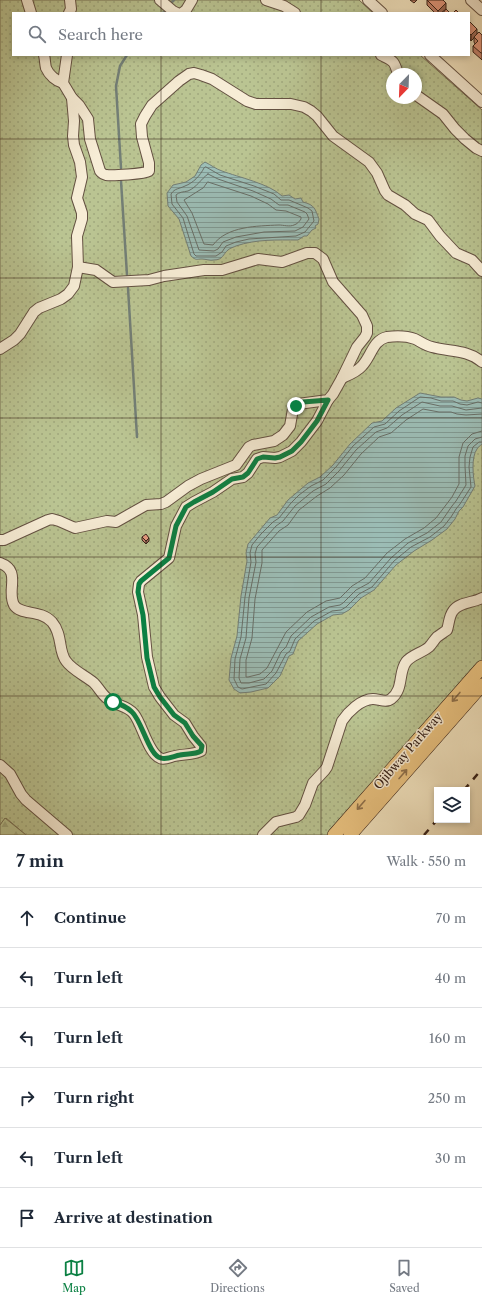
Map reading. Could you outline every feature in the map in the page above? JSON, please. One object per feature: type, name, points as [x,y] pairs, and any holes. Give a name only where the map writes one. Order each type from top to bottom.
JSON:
[{"type":"main road","name":"Ojibway Parkway","points":[[334,835],[482,667]]},
{"type":"main road","name":"Ojibway Parkway","points":[[350,835],[482,686]]},
{"type":"street","points":[[27,0],[30,12]]},
{"type":"street","points":[[70,0],[71,9],[70,12]]},
{"type":"street","points":[[160,0],[175,12]]},
{"type":"street","points":[[183,12],[192,0]]},
{"type":"street","points":[[266,0],[288,8],[293,12]]},
{"type":"street","points":[[368,0],[381,12]]},
{"type":"street","points":[[471,0],[482,10]]},
{"type":"street","points":[[44,56],[46,69],[55,80],[63,83],[88,119],[90,139],[96,160],[100,171],[108,175],[146,173],[149,171],[150,163],[142,137],[141,124],[145,116],[152,105],[179,81],[189,74],[201,75],[212,79],[244,99],[256,104],[291,104],[304,107],[317,116],[334,136],[369,162],[377,173],[388,195],[405,205],[415,214],[428,220],[440,236],[456,253],[472,260],[482,271]]},
{"type":"street","points":[[63,83],[67,56]]},
{"type":"street","points":[[382,56],[392,60],[396,68]]},
{"type":"street","points":[[431,56],[482,102]]},
{"type":"street","points":[[0,349],[20,334],[34,312],[39,308],[61,299],[68,294],[74,286],[78,267],[77,236],[82,219],[77,198],[82,177],[80,162],[74,145],[74,109],[72,98]]},
{"type":"street","points":[[422,99],[443,114],[465,139],[476,148],[482,150]]},
{"type":"street","points":[[0,563],[6,565],[12,573],[13,601],[16,607],[20,610],[42,615],[51,621],[58,633],[66,662],[94,683],[109,700],[125,706],[133,713],[150,747],[156,755],[163,759],[180,754],[197,753],[201,751],[202,746],[193,736],[185,723],[174,715],[154,687],[147,658],[143,615],[138,592],[139,584],[169,558],[176,526],[186,507],[213,492],[232,479],[243,477],[248,473],[257,459],[263,457],[280,457],[292,451],[301,442],[317,421],[344,375],[357,347],[365,337],[367,326],[362,315],[333,282],[324,259],[315,253],[308,253],[282,262],[258,259],[222,270],[204,270],[164,276],[149,280],[113,282],[96,270],[78,267]]},
{"type":"street","points":[[344,375],[358,371],[363,366],[377,343],[387,337],[410,337],[432,348],[453,350],[472,355],[482,362]]},
{"type":"street","points":[[0,540],[4,540],[52,519],[74,528],[107,521],[116,522],[146,505],[161,504],[166,502],[200,479],[236,465],[249,447],[274,441],[283,435],[290,426],[293,409],[298,404],[328,400]]},
{"type":"street","points":[[263,835],[276,822],[296,817],[302,811],[313,783],[327,767],[345,716],[367,700],[376,699],[387,701],[392,699],[402,680],[403,668],[406,662],[429,647],[437,637],[447,630],[453,611],[462,604],[482,598]]},
{"type":"street","points":[[0,765],[10,774],[26,800],[67,835]]},
{"type":"green space","points":[[0,0],[359,0],[372,12],[12,12],[12,56],[421,56],[482,110],[482,660],[327,835],[26,835],[6,818],[0,825]]},
{"type":"green space","points":[[5,818],[26,835],[0,835],[0,825]]},
{"type":"water","points":[[205,162],[220,170],[262,184],[282,196],[289,195],[295,199],[301,198],[303,202],[312,206],[315,210],[319,219],[318,224],[315,226],[316,228],[307,236],[304,236],[298,240],[267,240],[251,242],[229,249],[221,258],[217,260],[194,259],[191,256],[179,219],[168,206],[167,193],[173,185],[186,182],[195,176],[201,165]]},
{"type":"water","points":[[420,393],[441,397],[454,397],[467,401],[478,398],[482,399],[482,444],[475,453],[473,462],[475,486],[463,507],[447,529],[396,565],[374,590],[361,598],[349,610],[342,614],[333,615],[317,624],[298,641],[293,654],[289,656],[280,676],[268,688],[240,693],[234,689],[229,680],[231,658],[237,636],[248,544],[270,518],[277,515],[288,500],[308,483],[320,477],[333,465],[350,444],[372,423],[382,421],[396,408]]},
{"type":"building","points":[[427,0],[443,0],[446,3],[438,11]]},
{"type":"building","points":[[470,22],[477,29],[471,35],[470,34]]},
{"type":"building","points":[[479,32],[482,35],[482,53],[473,46],[478,41],[474,37]]},
{"type":"building","points":[[146,534],[149,538],[146,541],[142,537]]},
{"type":"waterway","points":[[121,168],[116,86],[120,66],[126,56]]},
{"type":"waterway","points":[[121,181],[127,275]]},
{"type":"waterway","points":[[128,288],[137,437]]},
{"type":"railway","points":[[467,787],[482,769]]},
{"type":"railway","points":[[424,835],[434,823]]},
{"type":"route","points":[[113,702],[125,706],[133,713],[150,747],[160,758],[163,759],[180,754],[197,753],[201,751],[202,746],[190,732],[185,723],[174,715],[154,687],[147,658],[143,615],[138,592],[139,584],[164,564],[169,558],[176,526],[186,507],[213,492],[232,479],[243,477],[248,473],[257,459],[263,457],[275,458],[289,454],[296,448],[320,417],[328,400],[303,402],[296,406]]}]
